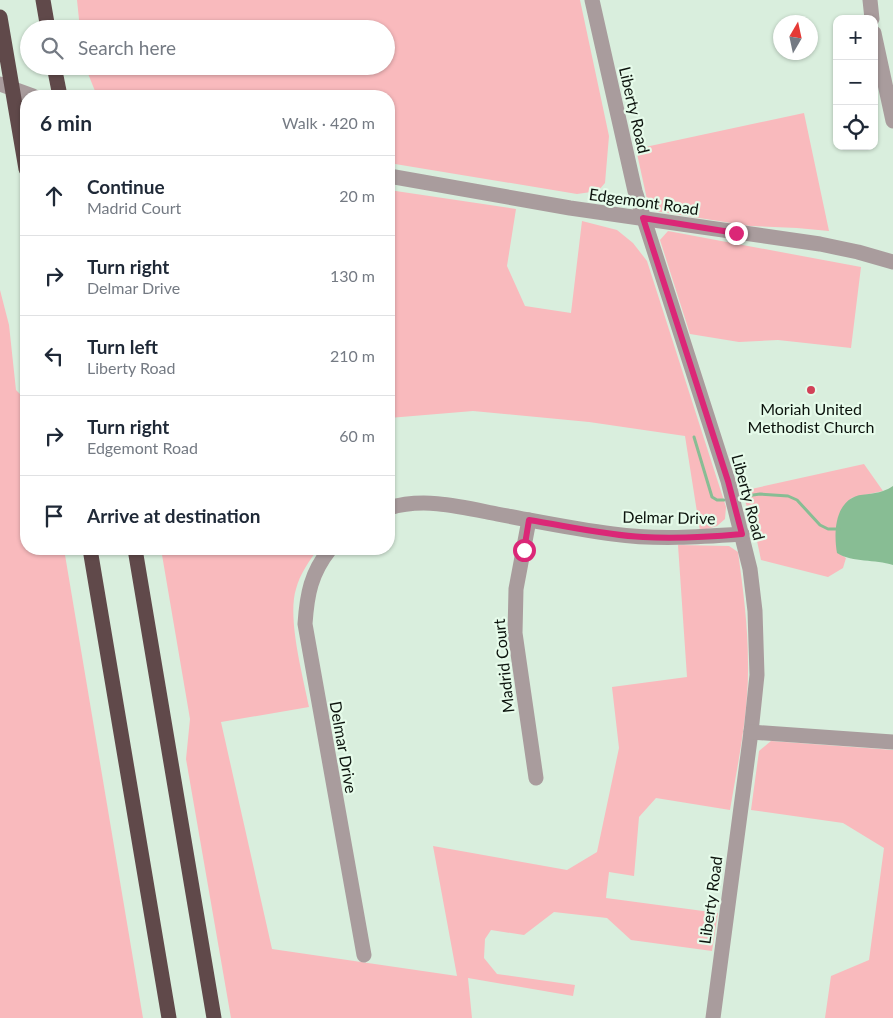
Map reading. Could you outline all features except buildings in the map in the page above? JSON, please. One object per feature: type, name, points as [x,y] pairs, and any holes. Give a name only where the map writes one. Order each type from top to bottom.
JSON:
[{"type":"highway","points":[[43,0],[46,20]]},
{"type":"highway","points":[[0,17],[6,87],[20,144]]},
{"type":"highway","points":[[56,75],[59,90]]},
{"type":"highway","points":[[91,555],[169,1018]]},
{"type":"highway","points":[[136,555],[214,1018]]},
{"type":"street","name":"Liberty Road","points":[[592,0],[635,191],[728,481],[750,569],[756,632],[757,675],[713,1018]]},
{"type":"street","points":[[870,0],[872,15]]},
{"type":"street","points":[[878,51],[893,121]]},
{"type":"street","points":[[6,87],[20,92]]},
{"type":"street","name":"Edgemont Road","points":[[395,177],[570,208],[820,244],[893,262]]},
{"type":"street","name":"Delmar Drive","points":[[395,507],[419,502],[447,505],[612,534],[642,537],[693,538],[742,534]]},
{"type":"street","name":"Madrid Court","points":[[529,520],[516,589],[514,626],[536,778]]},
{"type":"street","name":"Delmar Drive","points":[[326,555],[317,569],[307,596],[305,624],[364,955]]},
{"type":"street","points":[[751,732],[893,742]]},
{"type":"shaded area","points":[[77,0],[580,0],[609,136],[605,183],[598,191],[577,194],[395,164],[395,90],[95,90],[89,75],[395,75],[395,20],[79,20]]},
{"type":"shaded area","points":[[804,113],[829,231],[750,226],[655,211],[648,204],[636,149]]},
{"type":"shaded area","points":[[395,191],[516,209],[507,266],[525,306],[571,313],[582,221],[617,230],[633,243],[647,261],[726,507],[725,519],[717,526],[700,531],[685,436],[589,422],[473,411],[395,418]]},
{"type":"shaded area","points":[[668,231],[861,267],[851,348],[778,340],[739,342],[690,334],[660,240]]},
{"type":"shaded area","points":[[0,290],[9,325],[16,390],[20,394],[20,555],[65,555],[143,1018],[0,1018]]},
{"type":"shaded area","points":[[864,464],[883,491],[851,498],[837,552],[846,558],[843,568],[828,577],[761,560],[756,536],[742,491]]},
{"type":"shaded area","points":[[893,486],[893,565],[857,560],[837,553],[837,523],[842,508],[846,503],[855,496],[887,490]]},
{"type":"shaded area","points":[[678,545],[729,546],[738,552],[748,649],[747,700],[730,810],[656,798],[639,817],[634,876],[609,872],[606,898],[718,913],[712,951],[631,940],[607,918],[554,912],[524,935],[491,930],[485,939],[484,958],[497,974],[575,985],[573,996],[468,978],[472,1018],[231,1018],[186,759],[190,719],[162,555],[314,555],[300,578],[296,589],[293,615],[297,647],[309,707],[221,722],[272,949],[457,976],[433,846],[567,870],[597,852],[619,748],[612,687],[687,677]]},
{"type":"shaded area","points":[[771,741],[893,750],[893,1018],[825,1018],[831,976],[869,960],[884,848],[843,823],[751,810],[759,751]]},
{"type":"waterway","points":[[694,437],[712,497],[717,500],[724,500]]},
{"type":"waterway","points":[[746,496],[760,494],[788,496],[797,500],[820,525],[828,529],[839,529]]},
{"type":"place","name":"Moriah United Methodist Church","points":[[811,390]]},
{"type":"route","points":[[524,550],[529,520],[642,537],[693,538],[742,534],[728,481],[643,218],[736,233]]}]
